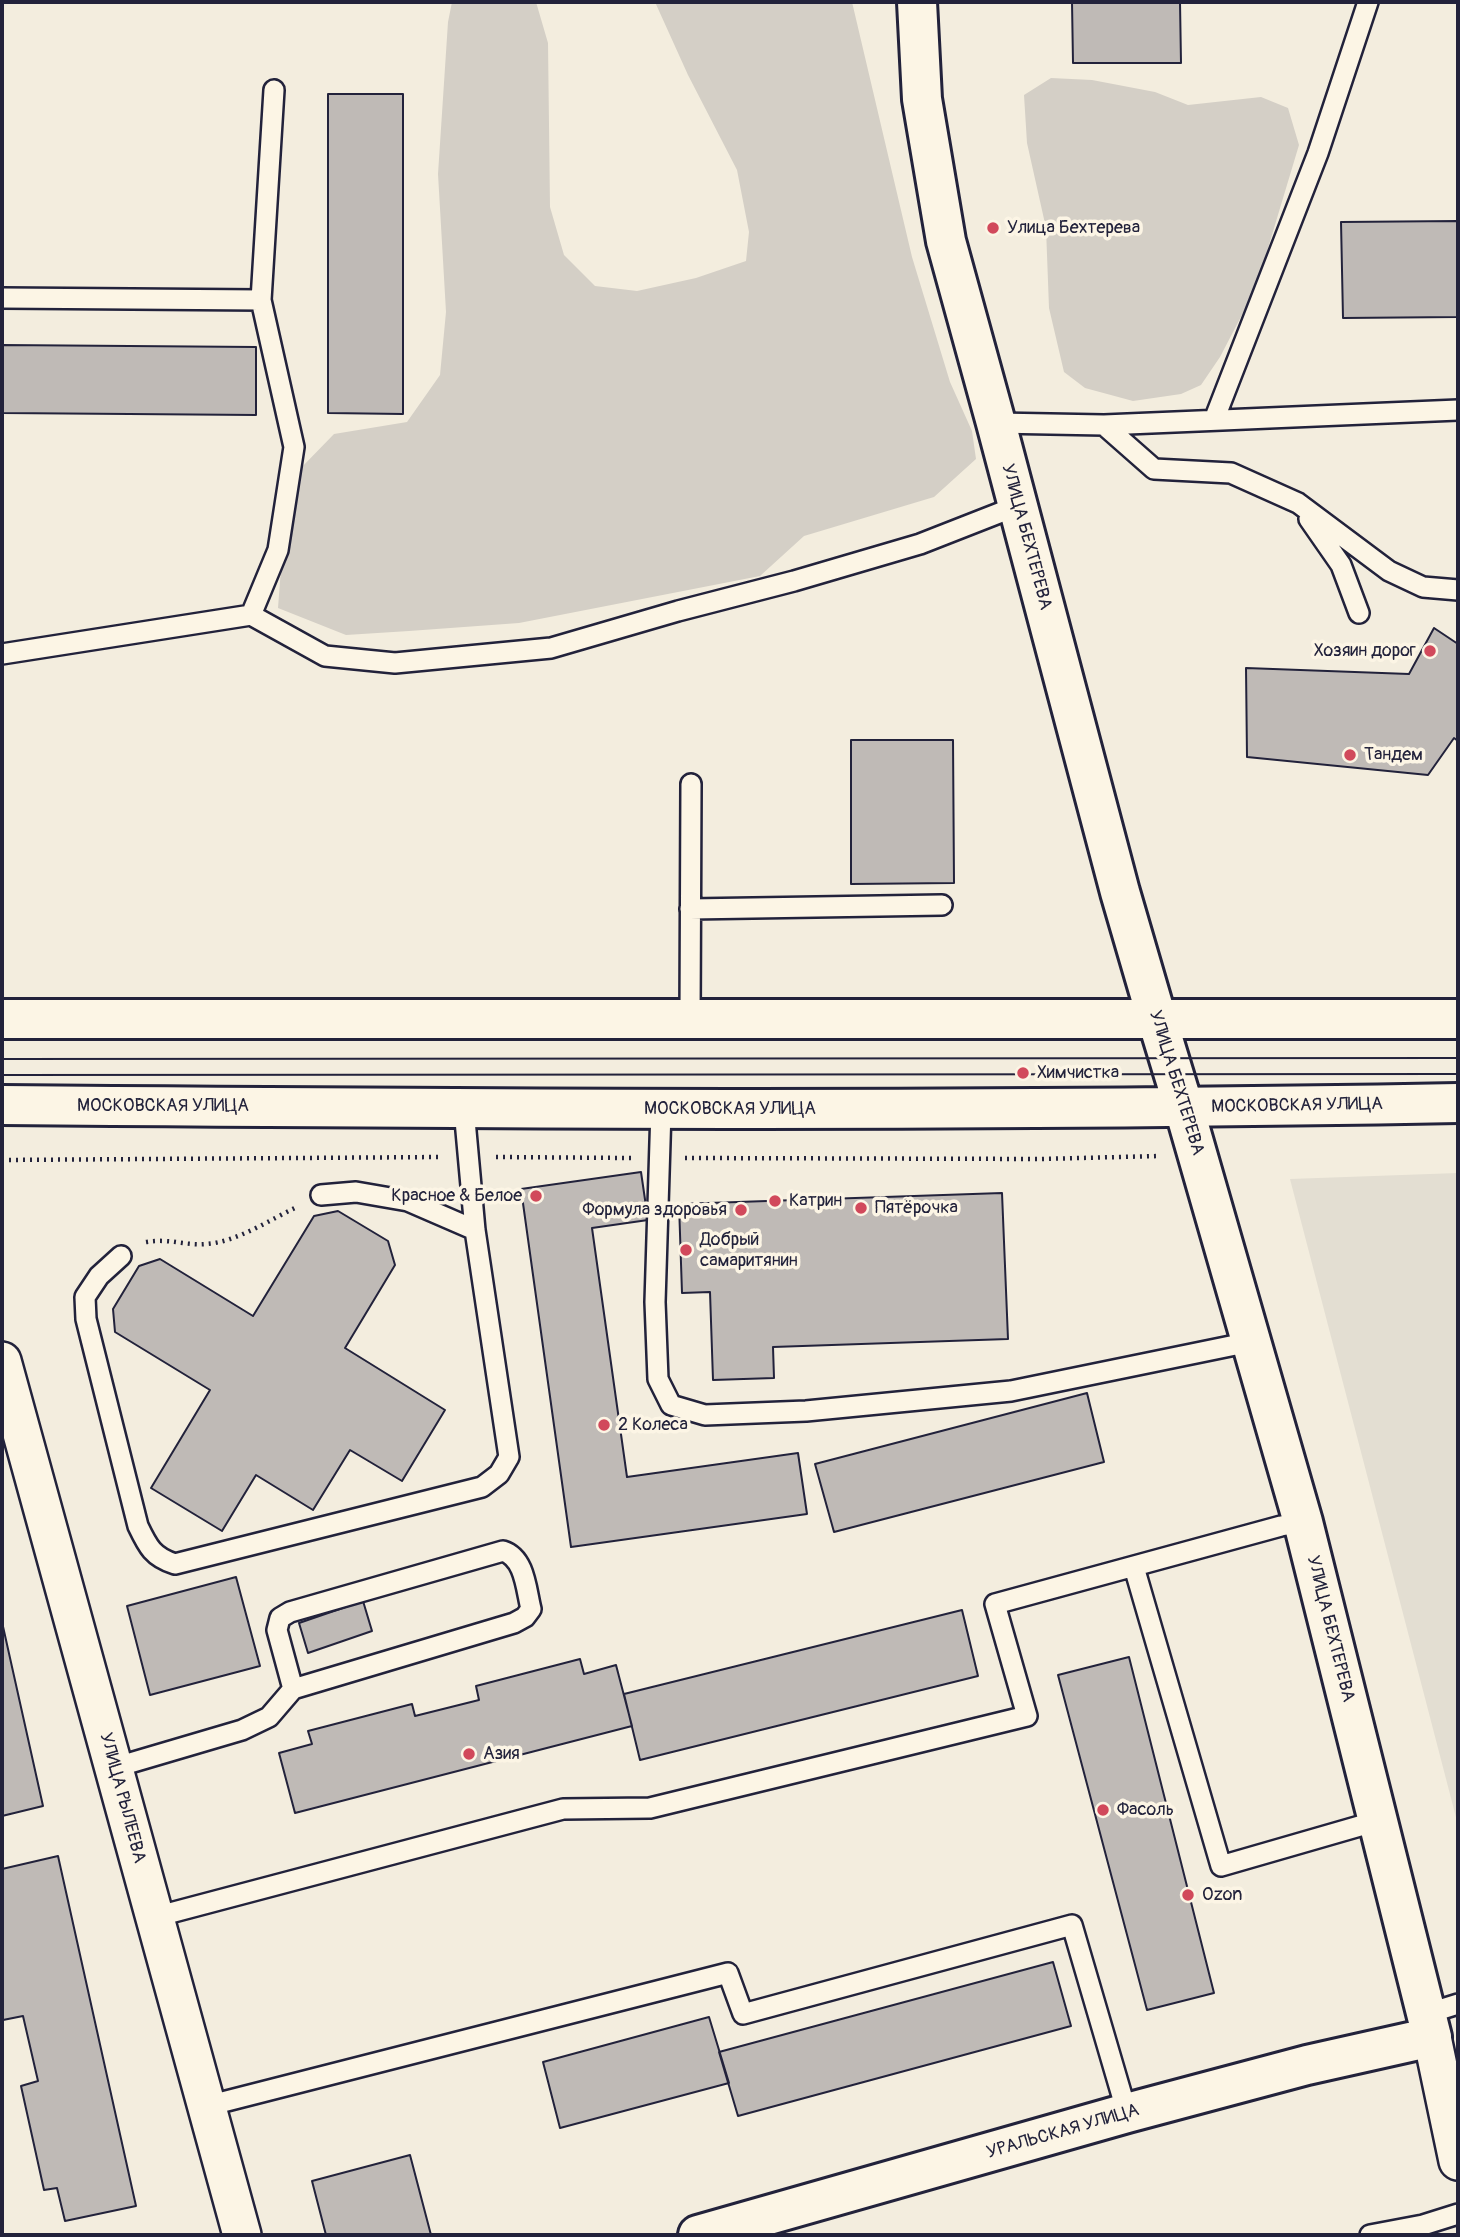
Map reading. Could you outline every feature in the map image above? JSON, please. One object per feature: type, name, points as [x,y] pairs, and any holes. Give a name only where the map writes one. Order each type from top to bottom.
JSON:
[{"type":"main road","name":"УЛИЦА БЕХТЕРЕВА","points":[[917,2],[922,99],[946,241],[1130,929],[1303,1522],[1377,1821],[1439,2019]]},
{"type":"main road","points":[[2,1019],[1458,1019]]},
{"type":"main road","name":"МОСКОВСКАЯ УЛИЦА","points":[[2,1105],[661,1110],[1184,1108],[1458,1103]]},
{"type":"main road","name":"УРАЛЬСКАЯ УЛИЦА","points":[[698,2235],[1127,2113],[1307,2066],[1439,2019]]},
{"type":"street","name":"УЛИЦА РЫЛЕЕВА","points":[[2,1361],[242,2235]]},
{"type":"street","name":"УЛИЦА БЕХТЕРЕВА","points":[[1439,2019],[1458,2161]]},
{"type":"lane","points":[[1214,420],[1318,153],[1368,2]]},
{"type":"lane","points":[[251,615],[278,550],[294,447],[261,300],[274,90]]},
{"type":"lane","points":[[2,299],[261,300]]},
{"type":"lane","points":[[996,423],[1104,425],[1458,410]]},
{"type":"lane","points":[[1104,425],[1154,469],[1231,473],[1298,503],[1389,571],[1423,587],[1458,590]]},
{"type":"lane","points":[[1298,503],[1341,565],[1359,613]]},
{"type":"lane","points":[[2,654],[251,615],[326,656],[395,663],[551,648],[678,611],[794,582],[920,544],[1017,506]]},
{"type":"lane","points":[[690,1019],[691,784]]},
{"type":"lane","points":[[690,908],[942,905]]},
{"type":"lane","points":[[121,1256],[99,1276],[85,1297],[86,1319],[138,1526],[159,1559],[175,1564],[482,1487],[499,1474],[509,1458],[475,1230],[464,1109]]},
{"type":"lane","points":[[661,1110],[655,1302],[658,1379],[671,1405],[705,1415],[781,1412],[1011,1391],[1250,1342]]},
{"type":"lane","points":[[321,1195],[356,1192],[408,1202],[475,1230]]},
{"type":"lane","points":[[155,1917],[563,1810],[650,1808],[1027,1716],[995,1604],[1303,1522]]},
{"type":"lane","points":[[113,1768],[242,1730],[269,1717],[293,1689],[514,1623],[525,1617],[531,1609],[520,1563],[512,1553],[503,1550],[290,1612],[280,1618],[277,1630],[293,1689]]},
{"type":"lane","points":[[1134,1567],[1221,1866],[1377,1821]]},
{"type":"lane","points":[[206,2106],[729,1973],[743,2014],[1072,1925],[1127,2113]]},
{"type":"lane","points":[[1370,2235],[1423,2225],[1458,2214]]},
{"type":"path","points":[[2,1160],[468,1157],[1041,1159],[1163,1156]]},
{"type":"path","points":[[121,1256],[142,1242],[164,1239],[205,1244],[235,1236],[321,1195]]},
{"type":"shaded area","points":[[452,2],[536,2],[548,43],[550,207],[564,255],[595,286],[637,291],[696,278],[746,261],[749,232],[737,170],[688,75],[655,2],[852,2],[912,257],[950,382],[972,431],[976,459],[934,497],[804,536],[760,576],[519,623],[409,631],[346,635],[278,608],[282,555],[299,470],[334,434],[407,422],[440,375],[446,312],[438,174],[448,22]]},
{"type":"shaded area","points":[[1051,78],[1092,80],[1155,92],[1188,105],[1261,97],[1288,108],[1299,145],[1256,288],[1220,357],[1201,385],[1181,394],[1133,401],[1085,388],[1064,372],[1049,308],[1046,228],[1027,143],[1024,95]]},
{"type":"shaded area","points":[[1458,1173],[1458,1825],[1290,1179]]},
{"type":"building","points":[[1072,2],[1180,2],[1181,63],[1073,63]]},
{"type":"building","points":[[328,94],[403,94],[403,414],[328,413]]},
{"type":"building","points":[[1458,221],[1458,317],[1343,318],[1341,222]]},
{"type":"building","points":[[2,345],[256,347],[256,415],[2,413]]},
{"type":"building","points":[[1434,628],[1458,644],[1458,741],[1454,738],[1428,775],[1247,757],[1246,668],[1409,674]]},
{"type":"building","points":[[851,740],[953,740],[954,883],[851,884]]},
{"type":"building","points":[[641,1172],[648,1220],[592,1228],[627,1477],[798,1453],[807,1514],[571,1547],[521,1189]]},
{"type":"building","points":[[1002,1193],[1008,1339],[773,1347],[774,1378],[713,1380],[710,1292],[682,1293],[679,1204]]},
{"type":"building","points":[[338,1211],[388,1241],[395,1265],[345,1348],[445,1410],[402,1481],[350,1450],[313,1510],[256,1475],[222,1531],[151,1488],[210,1390],[115,1332],[113,1309],[139,1266],[160,1259],[253,1316],[314,1216]]},
{"type":"building","points":[[1087,1393],[1104,1462],[834,1532],[815,1464]]},
{"type":"building","points":[[236,1577],[260,1666],[150,1695],[127,1606]]},
{"type":"building","points":[[363,1601],[372,1631],[308,1653],[299,1623]]},
{"type":"building","points":[[962,1610],[978,1676],[640,1760],[624,1694]]},
{"type":"building","points":[[2,1622],[43,1806],[2,1816]]},
{"type":"building","points":[[1129,1657],[1214,1993],[1147,2010],[1058,1675]]},
{"type":"building","points":[[580,1659],[584,1674],[616,1665],[632,1726],[295,1813],[279,1753],[312,1744],[308,1731],[412,1704],[415,1716],[479,1700],[476,1686]]},
{"type":"building","points":[[58,1856],[136,2206],[65,2221],[57,2188],[44,2190],[21,2086],[38,2081],[23,2016],[3,2020],[2,2013],[2,1869]]},
{"type":"building","points":[[1053,1962],[1071,2026],[738,2116],[719,2052]]},
{"type":"building","points":[[709,2017],[729,2083],[560,2128],[543,2062]]},
{"type":"building","points":[[410,2155],[431,2235],[326,2235],[312,2181]]},
{"type":"tram line","points":[[2,1059],[1458,1058]]},
{"type":"tram line","points":[[2,1075],[1458,1074]]},
{"type":"place","name":"Улица Бехтерева","points":[[993,228]]},
{"type":"place","name":"Хозяин дорог","points":[[1430,651]]},
{"type":"place","name":"Тандем","points":[[1350,755]]},
{"type":"place","name":"Химчистка","points":[[1023,1073]]},
{"type":"place","name":"Красное & Белое","points":[[536,1196]]},
{"type":"place","name":"Катрин","points":[[775,1201]]},
{"type":"place","name":"Пятёрочка","points":[[861,1208]]},
{"type":"place","name":"Формула здоровья","points":[[741,1210]]},
{"type":"place","name":"Добрый самаритянин","points":[[686,1250]]},
{"type":"place","name":"2 Колеса","points":[[604,1425]]},
{"type":"place","name":"Азия","points":[[469,1754]]},
{"type":"place","name":"Фасоль","points":[[1103,1810]]},
{"type":"place","name":"Ozon","points":[[1188,1895]]}]
